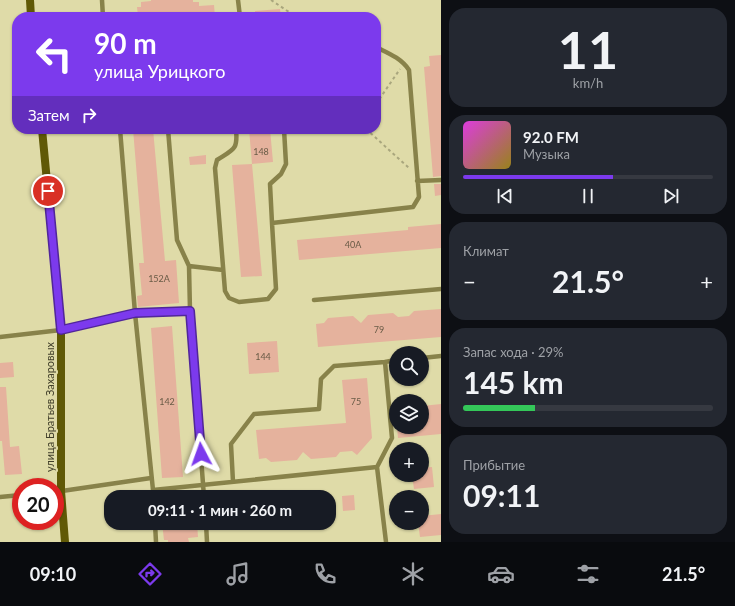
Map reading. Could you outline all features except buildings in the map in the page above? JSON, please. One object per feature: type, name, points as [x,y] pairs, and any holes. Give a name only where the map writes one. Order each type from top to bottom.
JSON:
[{"type":"main road","points":[[30,0],[31,12]]},
{"type":"main road","name":"улица Братьев Захаровых","points":[[42,134],[61,330],[58,478]]},
{"type":"main road","name":"улица Братьев Захаровых","points":[[63,530],[65,542]]},
{"type":"lane","points":[[102,0],[103,12]]},
{"type":"lane","points":[[238,0],[239,12]]},
{"type":"lane","points":[[272,223],[413,207],[419,197],[409,70],[404,63],[381,49]]},
{"type":"lane","points":[[120,134],[135,313],[152,490],[377,467]]},
{"type":"lane","points":[[168,134],[177,240],[189,266],[190,311],[203,490]]},
{"type":"lane","points":[[236,134],[237,141],[234,149],[217,160],[215,168],[225,291],[228,298],[239,302],[268,299],[276,290],[270,184],[280,174],[286,164],[284,134]]},
{"type":"lane","points":[[417,181],[441,180]]},
{"type":"lane","points":[[189,266],[223,270]]},
{"type":"lane","points":[[314,300],[441,289]]},
{"type":"lane","points":[[0,337],[61,330],[135,313],[190,311]]},
{"type":"lane","points":[[429,357],[441,356]]},
{"type":"lane","points":[[233,482],[231,444],[254,414],[319,409],[321,378],[334,366],[389,361]]},
{"type":"lane","points":[[384,362],[392,438],[377,467],[386,542]]},
{"type":"lane","points":[[64,491],[151,478]]},
{"type":"lane","points":[[0,497],[12,496]]},
{"type":"lane","points":[[155,530],[156,542]]},
{"type":"lane","points":[[206,530],[207,542]]},
{"type":"path","points":[[271,0],[288,12]]},
{"type":"path","points":[[381,97],[404,63]]},
{"type":"path","points":[[371,134],[417,176]]},
{"type":"route","points":[[48,191],[61,330],[135,313],[190,311],[201,454]]}]
